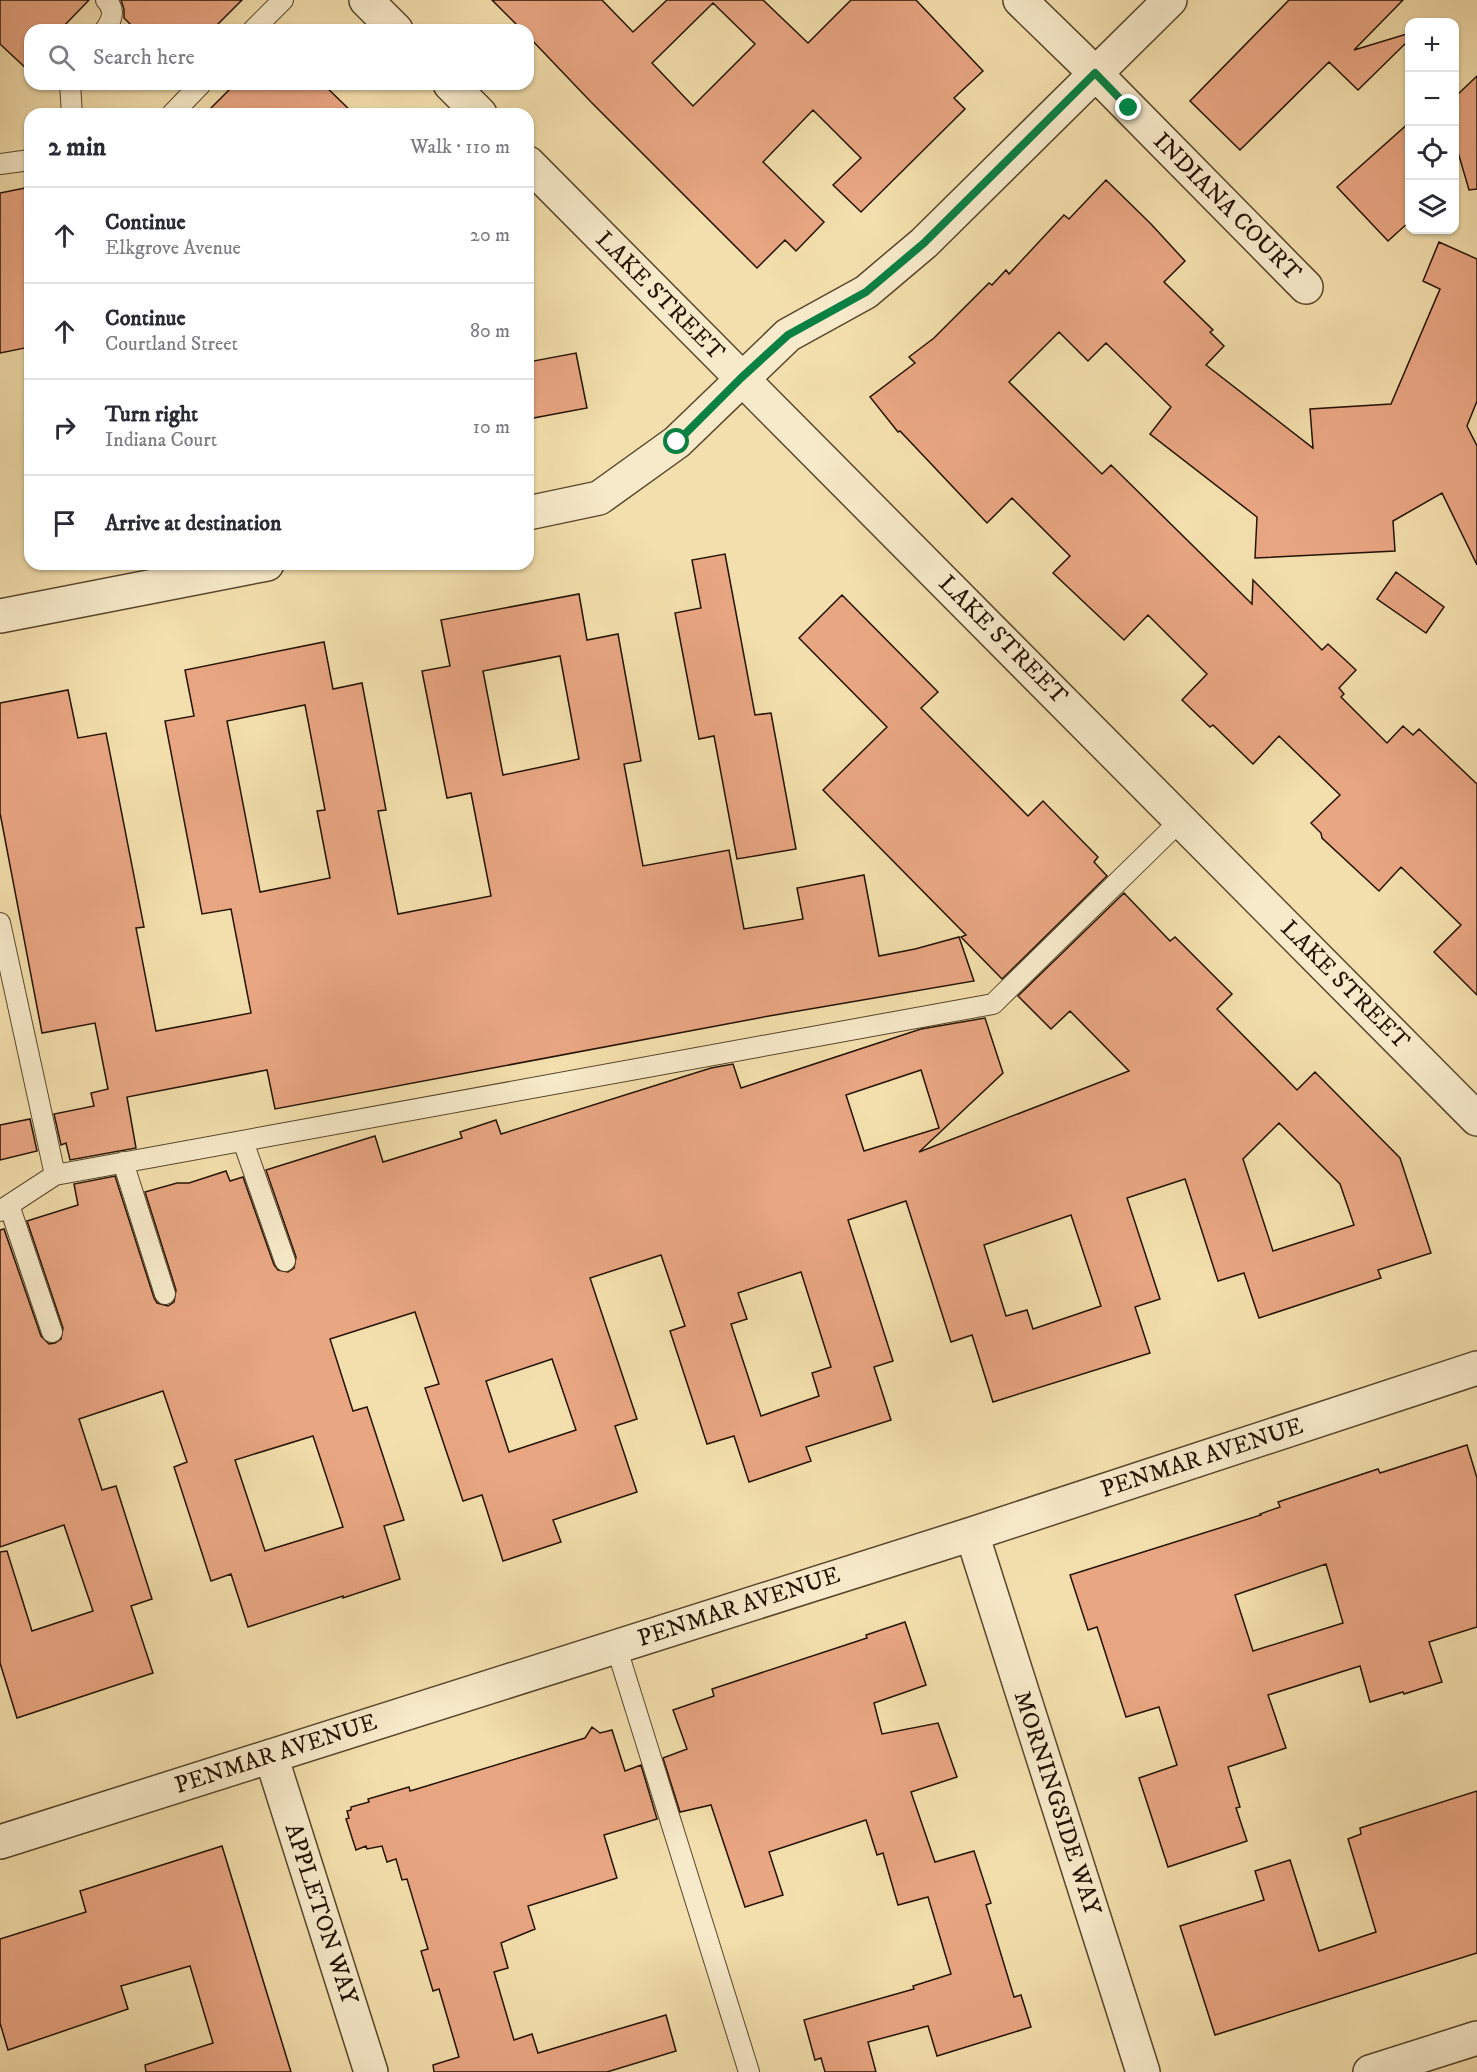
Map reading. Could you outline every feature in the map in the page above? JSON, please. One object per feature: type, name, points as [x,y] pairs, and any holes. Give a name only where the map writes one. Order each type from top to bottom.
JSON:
[{"type":"street","points":[[366,0],[390,24]]},
{"type":"street","name":"INDIANA COURT","points":[[1020,0],[1306,287]]},
{"type":"street","points":[[534,512],[599,498],[677,442],[788,335],[866,292],[924,243],[1170,0]]},
{"type":"street","points":[[456,90],[474,108]]},
{"type":"street","name":"LAKE STREET","points":[[534,169],[1477,1119]]},
{"type":"street","points":[[0,616],[236,570]]},
{"type":"street","name":"PENMAR AVENUE","points":[[0,1842],[972,1534],[1477,1368]]},
{"type":"street","name":"MORNINGSIDE WAY","points":[[972,1534],[1143,2072]]},
{"type":"street","name":"APPLETON WAY","points":[[271,1756],[371,2072]]},
{"type":"street","points":[[1370,2072],[1477,2038]]},
{"type":"lane","points":[[106,0],[112,12],[109,24]]},
{"type":"lane","points":[[260,24],[283,0]]},
{"type":"lane","points":[[70,90],[72,108]]},
{"type":"lane","points":[[178,108],[195,90]]},
{"type":"lane","points":[[0,164],[24,161]]},
{"type":"lane","points":[[52,1332],[4,1208],[55,1175],[993,1004],[1181,820]]},
{"type":"lane","points":[[0,923],[3,951],[55,1175]]},
{"type":"lane","points":[[243,1141],[285,1261]]},
{"type":"lane","points":[[123,1162],[165,1294]]},
{"type":"lane","points":[[616,1646],[749,2072]]},
{"type":"building","points":[[0,0],[89,0],[66,24],[24,24],[24,66],[0,44]]},
{"type":"building","points":[[121,0],[242,0],[218,24],[130,24],[124,18]]},
{"type":"building","points":[[492,0],[602,0],[633,32],[667,0],[763,0],[808,43],[851,0],[916,0],[983,71],[954,98],[965,109],[861,212],[833,185],[861,158],[813,110],[763,162],[824,222],[796,251],[785,240],[757,268],[534,42],[534,24],[516,24]],"holes":[[[713,3],[755,44],[693,106],[652,63]]]},
{"type":"building","points":[[1289,0],[1403,0],[1354,50],[1405,35],[1405,44],[1358,90],[1329,62],[1240,150],[1190,101]]},
{"type":"building","points":[[1477,76],[1477,189],[1469,190],[1459,156],[1459,93]]},
{"type":"building","points":[[229,90],[329,90],[348,108],[211,108]]},
{"type":"building","points":[[1405,126],[1405,226],[1388,241],[1337,187]]},
{"type":"building","points":[[1106,180],[1185,261],[1164,282],[1213,330],[1210,332],[1224,346],[1206,365],[1313,448],[1310,409],[1391,404],[1440,289],[1423,281],[1439,242],[1477,259],[1477,401],[1467,426],[1477,446],[1477,565],[1442,493],[1393,521],[1395,551],[1255,558],[1257,517],[1150,434],[1171,407],[1106,343],[1088,361],[1059,332],[1009,382],[1102,474],[1111,465],[1252,604],[1253,580],[1322,650],[1328,644],[1356,670],[1339,688],[1344,694],[1341,697],[1387,743],[1403,726],[1413,735],[1419,729],[1477,784],[1477,995],[1434,952],[1461,925],[1401,867],[1379,891],[1322,838],[1321,833],[1311,823],[1340,795],[1279,736],[1253,764],[1213,725],[1210,727],[1182,700],[1207,674],[1148,615],[1124,640],[1053,573],[1070,556],[1012,498],[987,523],[900,431],[898,432],[870,397],[915,363],[909,357],[934,338],[989,283],[992,285],[1006,270],[1009,274],[1064,215],[1069,219]]},
{"type":"building","points":[[24,188],[24,348],[0,353],[0,193]]},
{"type":"building","points":[[576,353],[587,408],[534,418],[534,361]]},
{"type":"building","points":[[725,554],[755,715],[771,713],[796,849],[737,859],[714,736],[699,739],[675,613],[701,608],[692,560]]},
{"type":"building","points":[[1396,572],[1444,607],[1426,633],[1377,599]]},
{"type":"building","points":[[579,594],[587,640],[618,634],[641,761],[624,764],[643,866],[729,850],[744,929],[803,919],[797,888],[864,875],[879,956],[959,937],[974,981],[769,1016],[275,1109],[267,1070],[127,1097],[136,1148],[70,1160],[66,1143],[61,1145],[54,1114],[94,1106],[91,1093],[108,1089],[95,1023],[42,1033],[0,813],[0,703],[68,690],[78,738],[106,733],[144,927],[136,928],[156,1031],[251,1013],[231,909],[202,914],[165,721],[194,716],[185,670],[324,642],[333,689],[362,683],[386,810],[378,811],[398,914],[491,896],[471,793],[447,798],[422,671],[450,666],[441,620]],"holes":[[[560,656],[579,759],[503,775],[483,671]],[[305,705],[325,810],[317,811],[330,878],[260,892],[227,721]]]},
{"type":"building","points":[[842,595],[938,692],[921,708],[1028,816],[1043,801],[1098,857],[1094,862],[1107,876],[1002,979],[961,937],[966,935],[823,790],[887,727],[799,638]]},
{"type":"building","points":[[1124,893],[1170,941],[1175,937],[1232,994],[1217,1009],[1297,1090],[1315,1072],[1400,1158],[1431,1253],[1378,1270],[1381,1278],[1259,1318],[1244,1273],[1218,1281],[1185,1179],[1127,1198],[1160,1299],[1135,1307],[1150,1353],[993,1402],[972,1335],[951,1342],[906,1201],[848,1220],[893,1361],[874,1367],[891,1420],[806,1447],[811,1461],[749,1482],[734,1436],[707,1444],[670,1331],[685,1326],[661,1255],[590,1278],[637,1419],[615,1426],[637,1492],[553,1520],[561,1542],[503,1561],[482,1495],[463,1501],[425,1388],[439,1384],[415,1312],[330,1339],[353,1411],[367,1407],[404,1520],[384,1526],[400,1579],[248,1627],[231,1574],[211,1581],[174,1467],[187,1462],[163,1391],[79,1419],[102,1490],[116,1486],[152,1599],[131,1606],[153,1673],[17,1718],[0,1663],[0,1552],[7,1551],[32,1631],[93,1611],[64,1525],[0,1547],[0,1230],[4,1229],[41,1336],[49,1344],[61,1339],[63,1328],[27,1221],[78,1205],[74,1184],[115,1176],[154,1298],[157,1303],[168,1306],[174,1302],[176,1290],[145,1192],[177,1183],[189,1183],[226,1171],[230,1181],[243,1177],[274,1265],[278,1270],[288,1272],[294,1268],[296,1257],[266,1170],[375,1136],[383,1162],[462,1138],[460,1132],[496,1120],[501,1134],[711,1068],[733,1064],[741,1088],[921,1029],[985,1018],[1003,1073],[919,1152],[1129,1071],[1070,1011],[1051,1029],[1018,996]],"holes":[[[921,1070],[939,1128],[864,1151],[846,1095]],[[1279,1123],[1340,1184],[1354,1225],[1273,1251],[1243,1159]],[[1071,1215],[1101,1306],[1033,1329],[1027,1310],[1006,1316],[984,1245]],[[801,1272],[831,1367],[812,1373],[819,1396],[761,1416],[731,1324],[747,1319],[738,1293]],[[552,1359],[576,1430],[509,1452],[486,1381]],[[313,1436],[343,1527],[265,1551],[235,1460]]]},
{"type":"building","points":[[30,1119],[37,1151],[0,1160],[0,1125]]},
{"type":"building","points":[[1467,1445],[1477,1478],[1477,1627],[1429,1642],[1442,1682],[1370,1702],[1360,1666],[1268,1695],[1286,1748],[1228,1767],[1240,1807],[1236,1808],[1247,1841],[1168,1867],[1139,1778],[1177,1765],[1159,1707],[1126,1717],[1097,1627],[1088,1630],[1070,1575],[1261,1515],[1280,1507],[1278,1502],[1378,1469],[1380,1473]],"holes":[[[1326,1564],[1343,1623],[1253,1651],[1235,1595]]]},
{"type":"building","points":[[905,1622],[926,1685],[874,1703],[882,1734],[938,1723],[957,1777],[911,1792],[935,1862],[974,1851],[991,1903],[986,1905],[1014,1997],[1021,1995],[1031,2027],[937,2056],[928,2026],[868,2042],[876,2072],[825,2072],[821,2058],[815,2060],[804,2020],[914,1989],[913,1986],[951,1974],[928,1897],[898,1905],[883,1853],[877,1855],[866,1820],[769,1852],[783,1895],[745,1907],[711,1805],[680,1812],[663,1758],[687,1749],[673,1710],[714,1696],[712,1689],[867,1638],[866,1635]]},
{"type":"building","points":[[592,1727],[600,1733],[612,1730],[625,1771],[641,1765],[657,1819],[604,1835],[617,1878],[528,1906],[535,1929],[501,1943],[508,1968],[494,1972],[514,2040],[532,2034],[538,2053],[666,2015],[676,2051],[607,2072],[434,2072],[433,2065],[459,2057],[439,1989],[433,1991],[421,1951],[428,1949],[407,1879],[402,1880],[396,1859],[387,1862],[382,1846],[367,1849],[366,1846],[356,1850],[346,1819],[349,1818],[347,1811],[351,1810],[351,1807],[369,1802],[368,1799],[409,1787],[410,1791],[585,1738]]},
{"type":"building","points":[[1477,1791],[1477,1953],[1215,2035],[1180,1926],[1264,1900],[1255,1871],[1290,1860],[1319,1951],[1376,1932],[1348,1839],[1361,1834],[1360,1828]]},
{"type":"building","points":[[222,1846],[291,2072],[146,2072],[145,2065],[213,2043],[190,1966],[121,1986],[128,2009],[8,2050],[0,2023],[0,1939],[86,1912],[80,1891]]},
{"type":"route","points":[[677,442],[788,335],[866,292],[924,243],[1095,73],[1129,108]]}]
